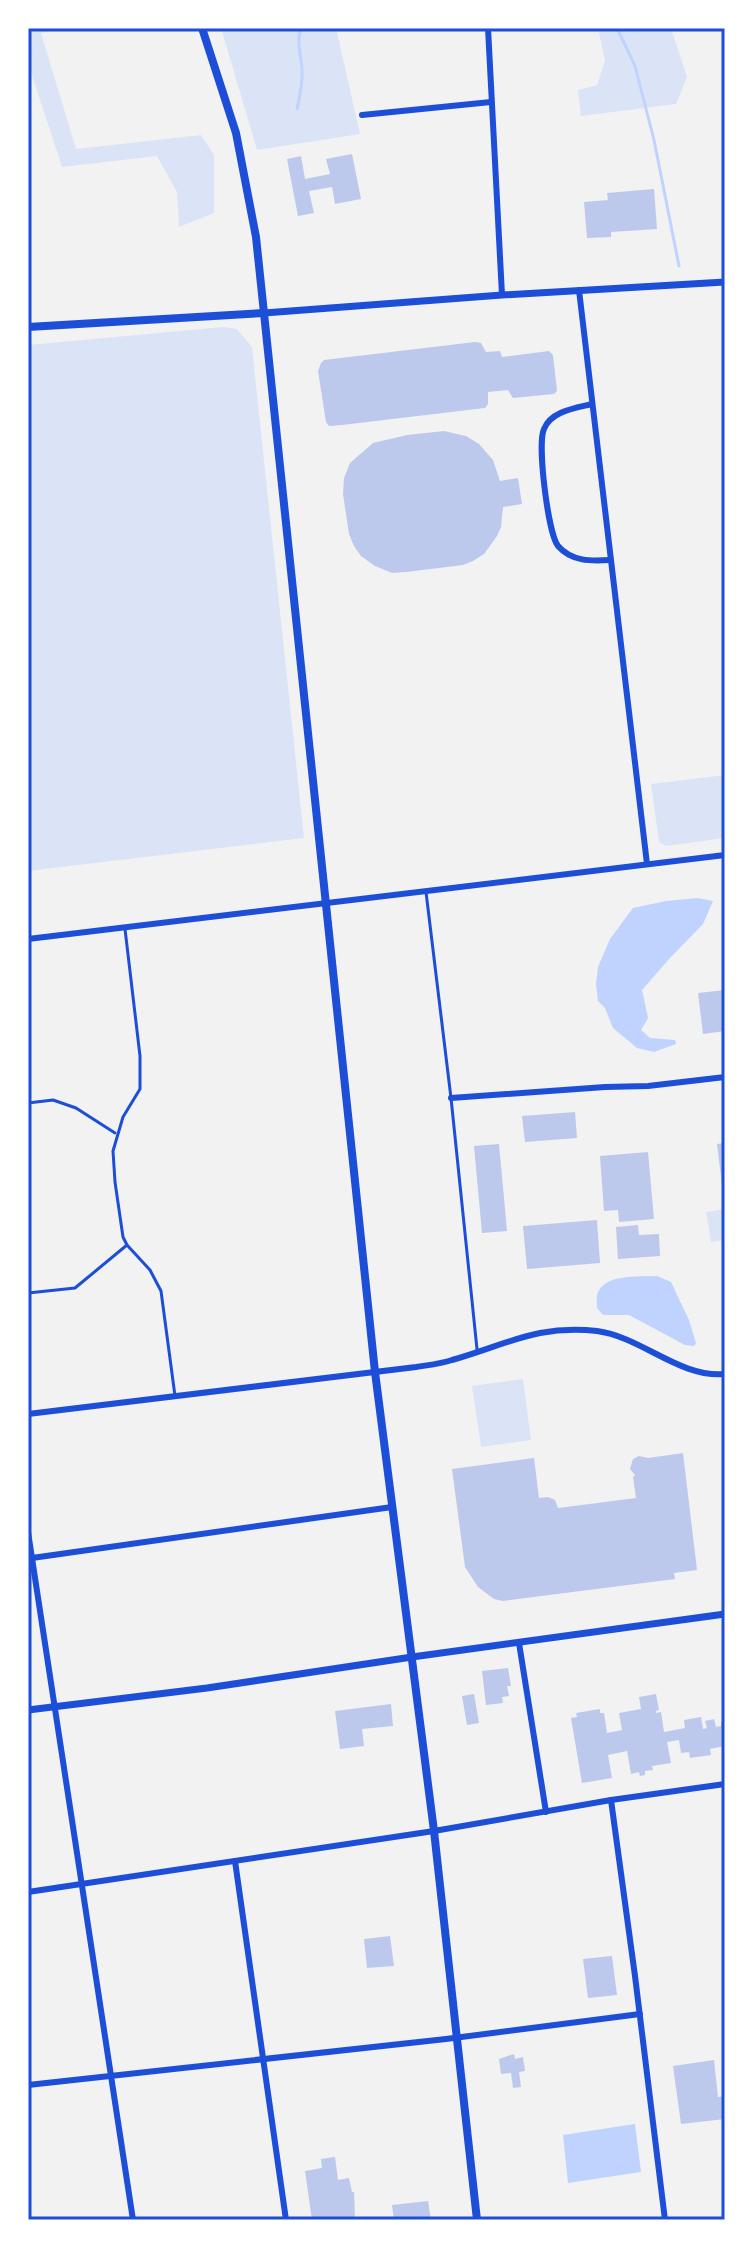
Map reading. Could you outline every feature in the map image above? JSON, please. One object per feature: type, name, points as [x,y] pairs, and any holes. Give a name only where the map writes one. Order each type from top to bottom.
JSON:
[{"type":"main road","points":[[202,28],[236,133],[256,237],[375,1372],[434,1831],[477,2220]]},
{"type":"main road","points":[[28,327],[264,313]]},
{"type":"street","points":[[488,28],[502,295]]},
{"type":"street","points":[[362,115],[491,102]]},
{"type":"street","points":[[264,313],[725,282]]},
{"type":"street","points":[[579,290],[647,864]]},
{"type":"street","points":[[592,404],[557,415],[544,426],[540,444],[551,532],[558,545],[573,558],[610,560]]},
{"type":"street","points":[[28,939],[725,855]]},
{"type":"street","points":[[451,1098],[648,1086],[725,1077]]},
{"type":"street","points":[[28,1414],[448,1362],[507,1340],[567,1329],[601,1332],[627,1339],[706,1374],[725,1374]]},
{"type":"street","points":[[32,1558],[392,1507]]},
{"type":"street","points":[[28,1532],[133,2220]]},
{"type":"street","points":[[28,1710],[207,1688],[725,1614]]},
{"type":"street","points":[[519,1643],[546,1812]]},
{"type":"street","points":[[28,1892],[725,1784]]},
{"type":"street","points":[[611,1800],[665,2220]]},
{"type":"street","points":[[235,1861],[286,2220]]},
{"type":"street","points":[[28,2085],[456,2038],[640,2014]]},
{"type":"lane","points":[[426,892],[477,1353]]},
{"type":"lane","points":[[125,926],[140,1051],[140,1089],[117,1134],[113,1151],[115,1182],[123,1237],[150,1270],[161,1291],[175,1396]]},
{"type":"lane","points":[[28,1103],[53,1100],[76,1108],[117,1134]]},
{"type":"lane","points":[[28,1293],[75,1288],[127,1245]]},
{"type":"shaded area","points":[[28,28],[67,28],[41,33],[76,149],[201,135],[214,155],[214,213],[179,227],[177,192],[157,156],[62,167],[28,63]]},
{"type":"shaded area","points":[[221,28],[336,28],[360,134],[257,150]]},
{"type":"shaded area","points":[[598,28],[671,28],[687,77],[676,104],[581,116],[578,90],[597,85],[605,60]]},
{"type":"shaded area","points":[[223,327],[237,329],[252,347],[304,838],[28,871],[28,345]]},
{"type":"shaded area","points":[[725,775],[725,838],[666,846],[659,842],[651,784]]},
{"type":"shaded area","points":[[725,1209],[725,1240],[711,1242],[706,1212]]},
{"type":"shaded area","points":[[523,1379],[531,1440],[481,1447],[472,1386]]},
{"type":"water","points":[[698,898],[713,901],[703,924],[642,990],[648,1018],[641,1030],[650,1038],[675,1040],[676,1044],[654,1052],[637,1048],[613,1028],[605,1008],[598,1001],[598,967],[610,939],[633,908]]},
{"type":"water","points":[[657,1276],[671,1282],[689,1320],[696,1343],[694,1346],[685,1345],[629,1315],[603,1315],[597,1308],[597,1295],[606,1283],[622,1278]]},
{"type":"water","points":[[635,2124],[641,2172],[568,2183],[563,2135]]},
{"type":"building","points":[[352,154],[361,199],[335,204],[332,187],[309,191],[314,213],[298,216],[287,159],[301,156],[305,179],[330,174],[326,159]]},
{"type":"building","points":[[654,189],[657,229],[611,232],[611,237],[587,238],[584,202],[608,200],[607,193]]},
{"type":"building","points":[[481,343],[486,352],[500,351],[502,357],[549,351],[553,355],[557,391],[554,394],[513,398],[508,390],[488,392],[485,408],[342,425],[329,426],[326,422],[318,371],[324,360]]},
{"type":"building","points":[[444,431],[466,436],[479,444],[493,460],[500,481],[518,478],[522,504],[503,507],[497,536],[484,554],[473,561],[463,565],[392,573],[375,566],[361,556],[349,534],[343,494],[344,478],[350,463],[373,443]]},
{"type":"building","points":[[725,990],[725,1031],[703,1034],[698,993]]},
{"type":"building","points":[[575,1112],[577,1138],[525,1142],[522,1116]]},
{"type":"building","points":[[725,1143],[725,1193],[723,1193],[717,1144]]},
{"type":"building","points":[[499,1144],[507,1231],[482,1233],[474,1146]]},
{"type":"building","points":[[648,1152],[654,1219],[619,1222],[618,1210],[604,1211],[600,1156]]},
{"type":"building","points":[[597,1220],[600,1263],[527,1269],[523,1226]]},
{"type":"building","points":[[638,1225],[639,1235],[659,1234],[660,1256],[618,1259],[616,1227]]},
{"type":"building","points":[[683,1453],[697,1570],[674,1573],[675,1579],[503,1601],[494,1599],[478,1587],[465,1567],[452,1469],[534,1458],[539,1498],[555,1500],[558,1508],[636,1498],[635,1475],[630,1469],[633,1459]]},
{"type":"building","points":[[508,1668],[509,1696],[502,1697],[503,1703],[486,1705],[482,1671]]},
{"type":"building","points":[[474,1694],[479,1723],[467,1725],[462,1696]]},
{"type":"building","points":[[656,1694],[659,1710],[656,1713],[661,1712],[664,1732],[685,1728],[684,1720],[701,1717],[703,1729],[707,1728],[705,1721],[714,1719],[716,1727],[724,1721],[725,1746],[710,1749],[711,1755],[690,1758],[689,1752],[681,1753],[679,1740],[667,1742],[671,1763],[652,1766],[653,1770],[645,1771],[645,1775],[640,1776],[639,1772],[631,1774],[627,1751],[608,1755],[612,1778],[582,1783],[571,1718],[577,1717],[576,1713],[600,1709],[600,1713],[604,1713],[607,1733],[622,1730],[619,1713],[641,1709],[639,1697]]},
{"type":"building","points":[[391,1704],[393,1726],[362,1729],[364,1746],[340,1749],[335,1711]]},
{"type":"building","points":[[390,1936],[394,1966],[367,1968],[364,1939]]},
{"type":"building","points":[[612,1956],[617,1995],[588,1998],[583,1959]]},
{"type":"building","points":[[514,2054],[515,2059],[523,2057],[525,2071],[519,2072],[521,2087],[513,2088],[511,2073],[501,2074],[499,2059]]},
{"type":"building","points":[[714,2060],[718,2097],[725,2096],[725,2119],[681,2124],[673,2066]]},
{"type":"building","points":[[335,2157],[338,2180],[349,2178],[354,2192],[355,2219],[312,2220],[305,2171],[322,2168],[321,2159]]},
{"type":"building","points":[[428,2201],[431,2220],[394,2220],[392,2205]]},
{"type":"waterway","points":[[297,109],[302,79],[301,28]]},
{"type":"waterway","points":[[617,28],[635,66],[654,140],[679,266]]}]
